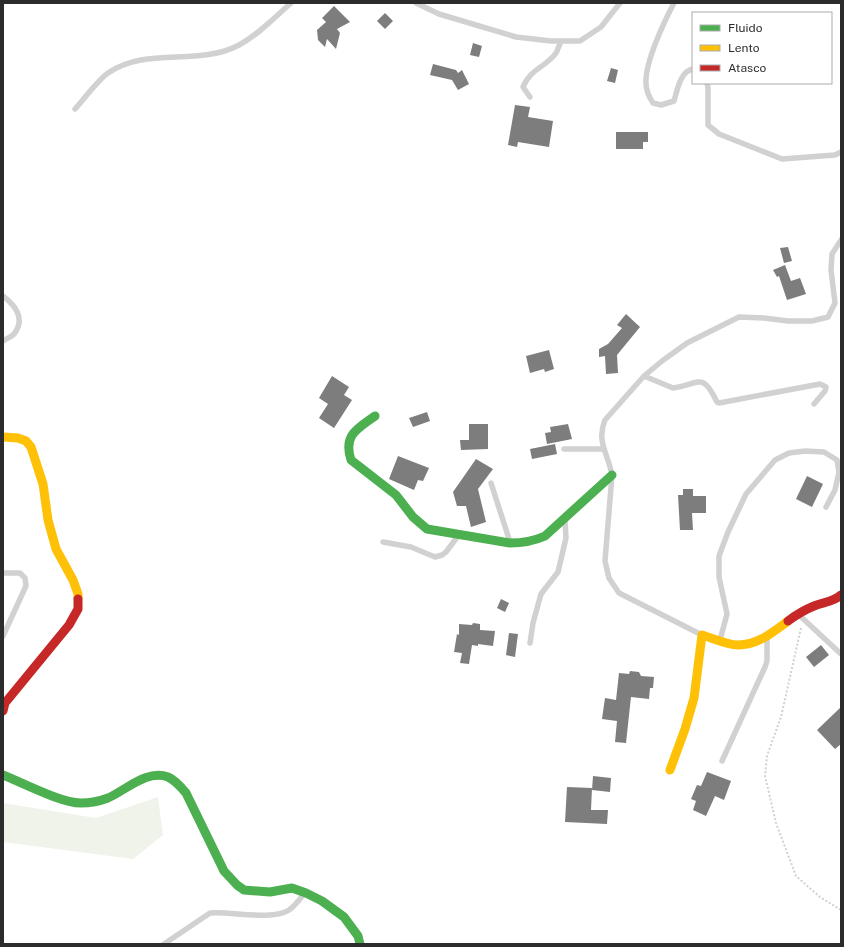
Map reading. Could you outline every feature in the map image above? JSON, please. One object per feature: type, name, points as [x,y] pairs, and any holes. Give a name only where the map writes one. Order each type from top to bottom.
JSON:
[{"type":"street","points":[[375,416],[354,432],[348,443],[348,451],[351,460],[396,495],[402,501],[413,519],[419,525],[427,529],[510,543],[528,542],[545,536],[565,516],[612,475]]},
{"type":"street","points":[[3,437],[18,438],[26,441],[31,447],[43,484],[48,520],[56,549],[73,580],[78,594],[78,609],[70,625],[4,705]]},
{"type":"street","points":[[670,770],[686,729],[694,694],[702,635],[737,645],[749,644],[767,637],[797,614],[814,606],[835,600],[841,595]]},
{"type":"street","points":[[3,774],[45,793],[75,804],[98,801],[112,796],[144,778],[158,775],[172,779],[180,784],[186,793],[224,871],[237,885],[244,890],[270,892],[292,888],[306,893],[344,917],[358,936],[360,944]]},
{"type":"lane","points":[[75,108],[107,73],[124,64],[143,58],[198,56],[219,52],[238,45],[255,34],[291,3]]},
{"type":"lane","points":[[416,3],[439,14],[516,37],[561,41],[580,41],[601,28],[620,3]]},
{"type":"lane","points":[[674,3],[664,21],[648,67],[645,82],[648,94],[653,103],[661,105],[674,101],[683,75],[692,68]]},
{"type":"lane","points":[[530,97],[523,87],[526,80],[556,53],[561,41]]},
{"type":"lane","points":[[707,84],[708,125],[719,134],[782,158],[835,155],[841,152]]},
{"type":"lane","points":[[702,635],[619,593],[609,578],[605,561],[612,475],[610,462],[601,438],[601,429],[605,420],[644,376],[688,342],[739,317],[788,321],[812,321],[828,317],[835,304],[831,270],[832,254],[841,240]]},
{"type":"lane","points":[[3,296],[16,308],[19,315],[18,325],[13,334],[3,341]]},
{"type":"lane","points":[[644,376],[673,388],[697,381],[703,382],[708,386],[717,402],[720,403],[820,384],[823,385],[826,387],[825,391],[814,404]]},
{"type":"lane","points":[[564,449],[604,449]]},
{"type":"lane","points":[[720,640],[727,614],[719,577],[719,556],[728,532],[746,494],[775,460],[789,453],[805,451],[824,452],[836,460],[840,472],[835,490],[826,507]]},
{"type":"lane","points":[[491,483],[510,543]]},
{"type":"lane","points":[[530,643],[533,623],[541,594],[558,572],[566,538],[565,516]]},
{"type":"lane","points":[[383,542],[411,548],[435,557],[446,552],[459,534]]},
{"type":"lane","points":[[3,574],[20,573],[24,578],[26,586],[3,636]]},
{"type":"lane","points":[[797,614],[841,654]]},
{"type":"lane","points":[[722,761],[765,667],[767,660],[767,637]]},
{"type":"lane","points":[[164,944],[210,913],[218,912],[253,915],[283,913],[289,910],[306,893]]},
{"type":"path","points":[[804,621],[781,717],[767,756],[765,776],[776,823],[796,876],[820,897],[841,910]]},
{"type":"shaded area","points":[[158,797],[163,835],[133,859],[3,842],[3,803],[96,818]]},
{"type":"building","points":[[334,6],[350,22],[337,29],[340,33],[336,49],[327,39],[325,47],[318,40],[317,30],[326,22],[322,18]]},
{"type":"building","points":[[385,13],[393,21],[385,29],[377,21]]},
{"type":"building","points":[[473,43],[482,46],[479,57],[470,55]]},
{"type":"building","points":[[433,64],[456,70],[458,73],[462,70],[469,84],[458,90],[452,80],[430,75]]},
{"type":"building","points":[[611,68],[618,70],[615,83],[607,81]]},
{"type":"building","points":[[515,105],[530,107],[528,117],[553,121],[549,147],[518,142],[517,147],[508,145]]},
{"type":"building","points":[[616,132],[648,132],[648,142],[643,142],[643,149],[616,149]]},
{"type":"building","points":[[788,247],[792,261],[784,263],[780,248]]},
{"type":"building","points":[[785,265],[791,281],[800,278],[806,294],[787,300],[779,276],[777,277],[773,270]]},
{"type":"building","points":[[626,314],[640,327],[617,355],[618,373],[606,374],[605,356],[599,357],[599,349],[608,344],[622,328],[617,325]]},
{"type":"building","points":[[549,350],[554,369],[545,372],[544,369],[530,373],[526,356]]},
{"type":"building","points":[[332,376],[349,387],[344,395],[352,400],[334,428],[319,418],[328,404],[319,398]]},
{"type":"building","points":[[427,412],[430,421],[413,427],[409,418]]},
{"type":"building","points":[[469,424],[488,424],[488,449],[461,450],[460,440],[469,440]]},
{"type":"building","points":[[568,424],[572,439],[547,444],[545,433],[551,432],[550,427]]},
{"type":"building","points":[[555,444],[557,454],[532,459],[530,449]]},
{"type":"building","points":[[398,456],[429,468],[423,481],[418,480],[414,490],[389,479]]},
{"type":"building","points":[[476,459],[493,469],[478,489],[486,522],[471,527],[466,506],[457,506],[453,492]]},
{"type":"building","points":[[807,476],[823,484],[812,507],[796,499]]},
{"type":"building","points":[[683,489],[693,489],[693,496],[706,496],[706,513],[692,513],[693,530],[680,530],[678,495],[683,495]]},
{"type":"building","points":[[501,599],[509,603],[505,612],[497,608]]},
{"type":"building","points":[[473,623],[480,624],[480,630],[495,631],[493,646],[478,644],[478,646],[472,645],[469,664],[460,663],[462,653],[454,652],[457,634],[459,635],[459,624],[472,625]]},
{"type":"building","points":[[509,633],[518,634],[515,657],[506,655]]},
{"type":"building","points":[[821,645],[829,655],[814,667],[806,657]]},
{"type":"building","points":[[630,671],[639,672],[641,676],[654,677],[653,688],[650,688],[649,699],[631,697],[626,743],[615,742],[617,721],[602,719],[605,698],[616,700],[619,673],[629,674]]},
{"type":"building","points":[[841,707],[841,744],[835,749],[817,730]]},
{"type":"building","points":[[707,772],[731,781],[724,800],[715,796],[706,816],[693,810],[696,801],[691,799],[697,785],[701,786]]},
{"type":"building","points":[[593,776],[611,778],[610,792],[592,790]]},
{"type":"building","points":[[567,787],[592,788],[591,810],[608,810],[607,824],[565,822]]},
{"type":"traffic: fast","points":[[375,416],[357,429],[350,439],[349,451],[351,460],[396,495],[413,517],[427,529],[510,543],[537,539],[545,536],[612,475]]},
{"type":"traffic: fast","points":[[3,775],[63,800],[81,803],[95,802],[108,798],[137,782],[152,776],[160,775],[171,778],[186,793],[224,871],[237,885],[244,890],[270,892],[292,888],[306,893],[322,901],[344,917],[358,936],[360,944]]},
{"type":"traffic: slow","points":[[3,437],[18,438],[26,441],[31,447],[43,484],[48,520],[56,549],[73,580],[78,594],[78,599]]},
{"type":"traffic: slow","points":[[670,770],[685,729],[694,698],[702,635],[730,644],[738,645],[752,643],[765,637],[788,621]]},
{"type":"traffic: jam","points":[[788,621],[807,609],[832,601],[841,595]]},
{"type":"traffic: jam","points":[[3,711],[5,703],[69,625],[78,609],[78,599]]}]
